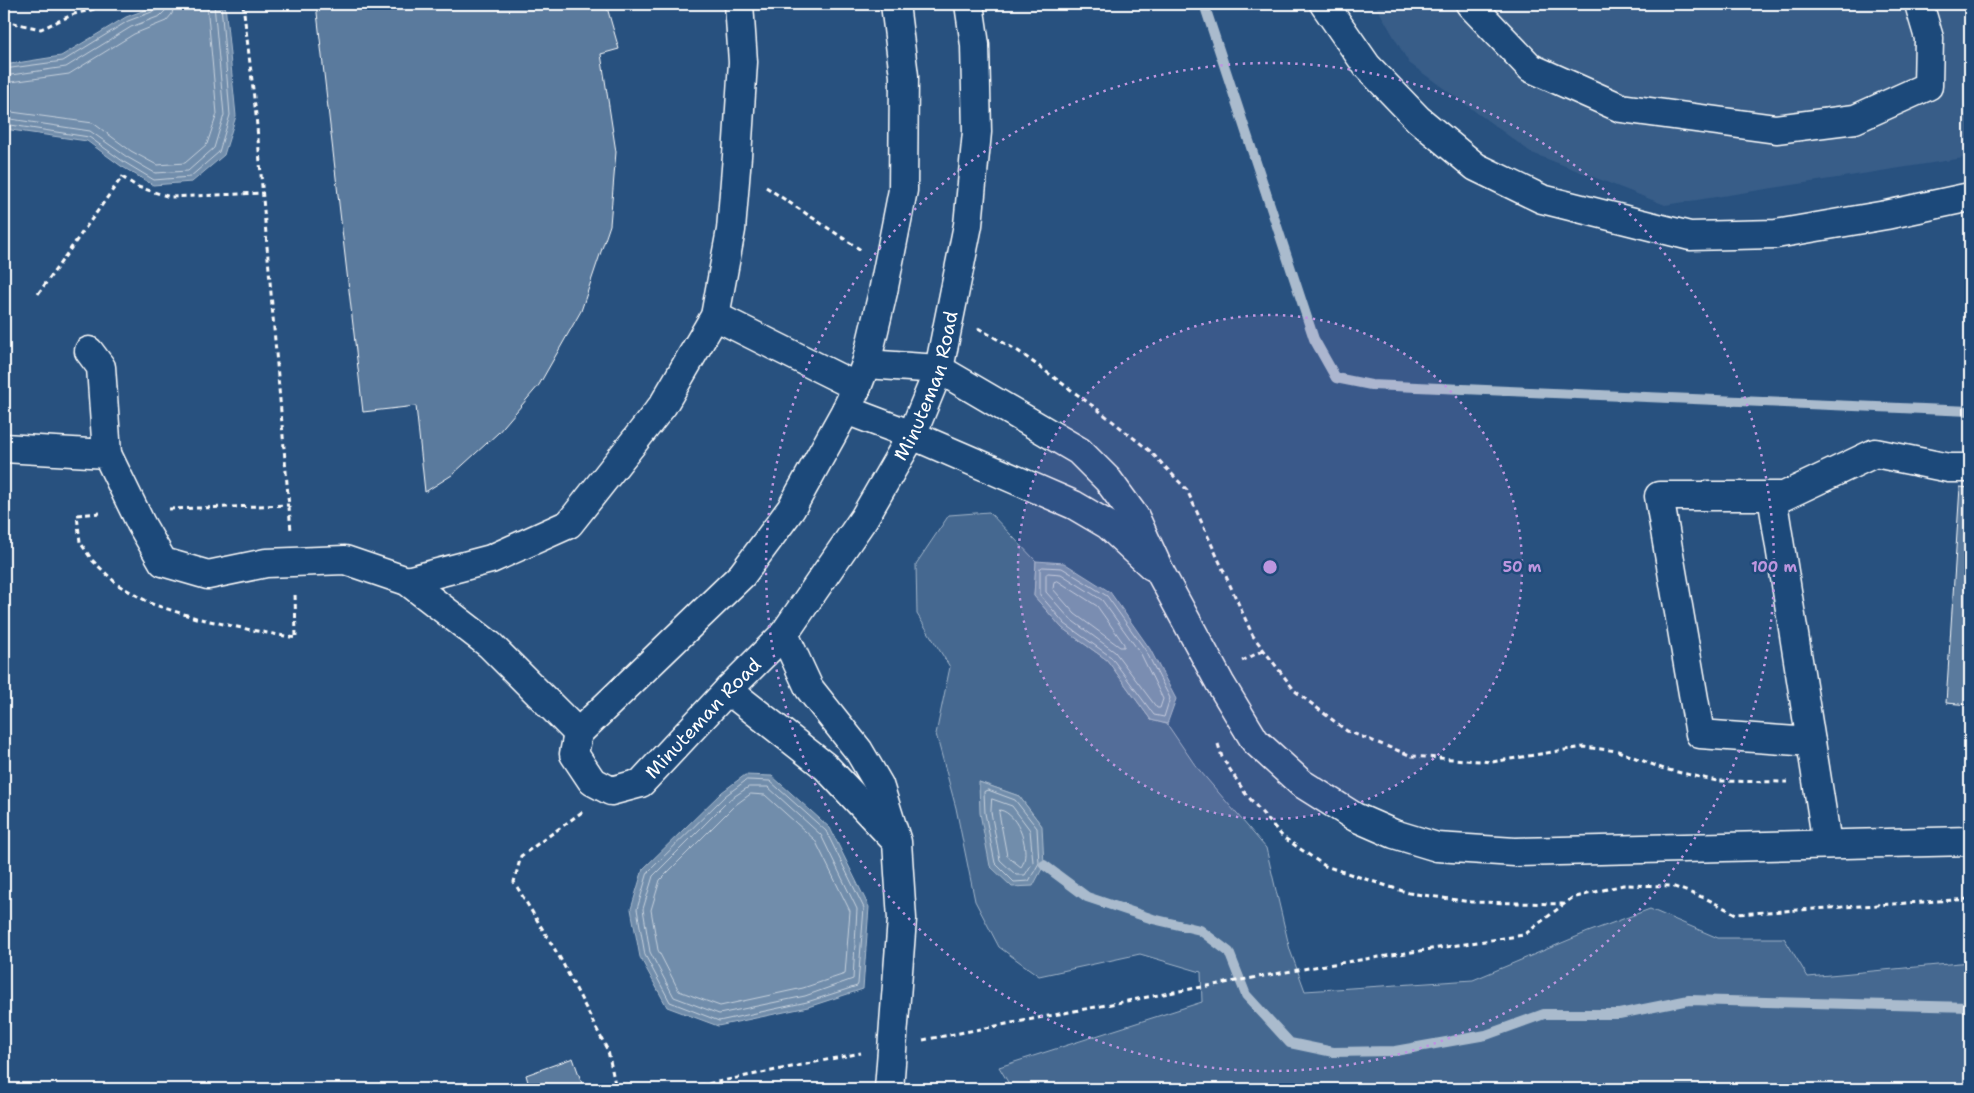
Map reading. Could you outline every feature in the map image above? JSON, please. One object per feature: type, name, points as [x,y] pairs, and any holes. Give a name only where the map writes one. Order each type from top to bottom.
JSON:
[{"type":"street","points":[[407,581],[491,559],[569,524],[662,405],[715,316],[731,230],[736,167],[743,62],[739,4]]},
{"type":"street","points":[[611,791],[592,781],[574,754],[578,733],[742,575],[791,509],[856,387],[888,268],[903,190],[904,76],[895,4]]},
{"type":"street","name":"Minuteman Road","points":[[611,791],[641,783],[728,690],[784,634],[864,518],[912,435],[938,368],[968,225],[977,132],[975,45],[969,4]]},
{"type":"street","points":[[1324,4],[1367,66],[1418,119],[1476,167],[1542,199],[1690,236],[1776,234],[1886,215],[1970,197]]},
{"type":"street","points":[[1470,4],[1531,68],[1621,108],[1776,130],[1855,119],[1928,86],[1930,38],[1920,4]]},
{"type":"street","points":[[715,316],[856,387],[912,435],[1074,505],[1108,525],[1161,574]]},
{"type":"street","points":[[89,351],[101,367],[107,454],[141,524],[163,562],[208,575],[266,563],[345,560],[407,581],[490,645],[578,733]]},
{"type":"street","points":[[856,387],[938,368],[1079,450],[1108,480],[1135,517],[1161,574],[1220,682],[1255,741],[1301,783],[1355,817],[1394,834],[1437,847],[1515,852],[1970,841]]},
{"type":"street","points":[[4,448],[107,454]]},
{"type":"street","points":[[1811,742],[1700,734],[1659,496],[1784,496],[1875,453],[1949,468],[1970,468]]},
{"type":"street","points":[[1772,496],[1827,844]]},
{"type":"street","points":[[784,634],[809,688],[859,751],[879,785],[897,842],[902,920],[890,1089]]},
{"type":"street","points":[[728,690],[826,767],[897,842]]},
{"type":"path","points":[[4,21],[41,28],[74,14],[115,4]]},
{"type":"path","points":[[243,4],[263,193],[289,505]]},
{"type":"path","points":[[736,167],[888,268]]},
{"type":"path","points":[[38,294],[122,177],[138,187],[170,197],[263,193]]},
{"type":"path","points":[[950,311],[1018,351],[1096,409],[1150,451],[1187,490],[1253,636],[1294,691],[1347,731],[1412,756],[1492,762],[1583,747],[1618,751],[1664,769],[1717,781],[1817,783]]},
{"type":"path","points":[[1235,665],[1264,650]]},
{"type":"path","points":[[611,791],[521,856],[514,882],[560,958],[608,1051],[616,1089]]},
{"type":"path","points":[[682,1089],[1174,992],[1320,966],[1524,935],[1572,898],[1624,884],[1672,886],[1707,899],[1736,914],[1970,899]]},
{"type":"shaded area","points":[[1375,4],[1970,4],[1970,157],[1665,205],[1532,153],[1409,63]]},
{"type":"shaded area","points":[[989,512],[1036,561],[1034,596],[1062,628],[1107,660],[1151,720],[1167,724],[1195,765],[1266,848],[1290,950],[1305,991],[1473,980],[1588,932],[1650,909],[1718,938],[1784,938],[1808,977],[1970,962],[1970,1089],[1651,1089],[1622,1085],[1512,1085],[1501,1089],[1012,1089],[999,1067],[1202,1002],[1201,972],[1140,954],[1039,976],[999,947],[975,901],[956,808],[936,734],[950,667],[917,614],[916,564],[949,515]],"holes":[[[979,782],[1019,796],[1042,826]]]},
{"type":"water","points":[[161,4],[225,4],[236,116],[224,155],[192,182],[153,185],[121,166],[87,141],[4,129],[4,65],[61,56],[126,17]]},
{"type":"water","points":[[1036,561],[1064,563],[1110,592],[1150,649],[1176,699],[1167,724],[1151,720],[1107,660],[1062,628],[1034,596]]},
{"type":"water","points":[[745,775],[772,776],[830,828],[869,907],[863,989],[808,1007],[718,1026],[667,1007],[640,957],[631,909],[643,869],[722,792]]},
{"type":"water","points":[[979,782],[1019,796],[1042,826],[1044,865],[1033,886],[1012,887],[990,866],[980,813]]},
{"type":"building","points":[[316,4],[606,4],[619,49],[601,54],[616,152],[610,225],[581,311],[539,385],[498,433],[452,475],[425,492],[416,406],[363,412]]},
{"type":"building","points":[[1960,487],[1970,488],[1970,705],[1946,703]]},
{"type":"building","points":[[573,1058],[584,1089],[530,1089],[526,1075]]},
{"type":"waterway","points":[[1204,4],[1314,339],[1336,378],[1371,385],[1970,411]]},
{"type":"waterway","points":[[1044,865],[1087,897],[1153,919],[1200,930],[1229,952],[1246,995],[1290,1043],[1333,1052],[1395,1051],[1486,1035],[1544,1014],[1619,1014],[1689,1000],[1970,1007]]}]
